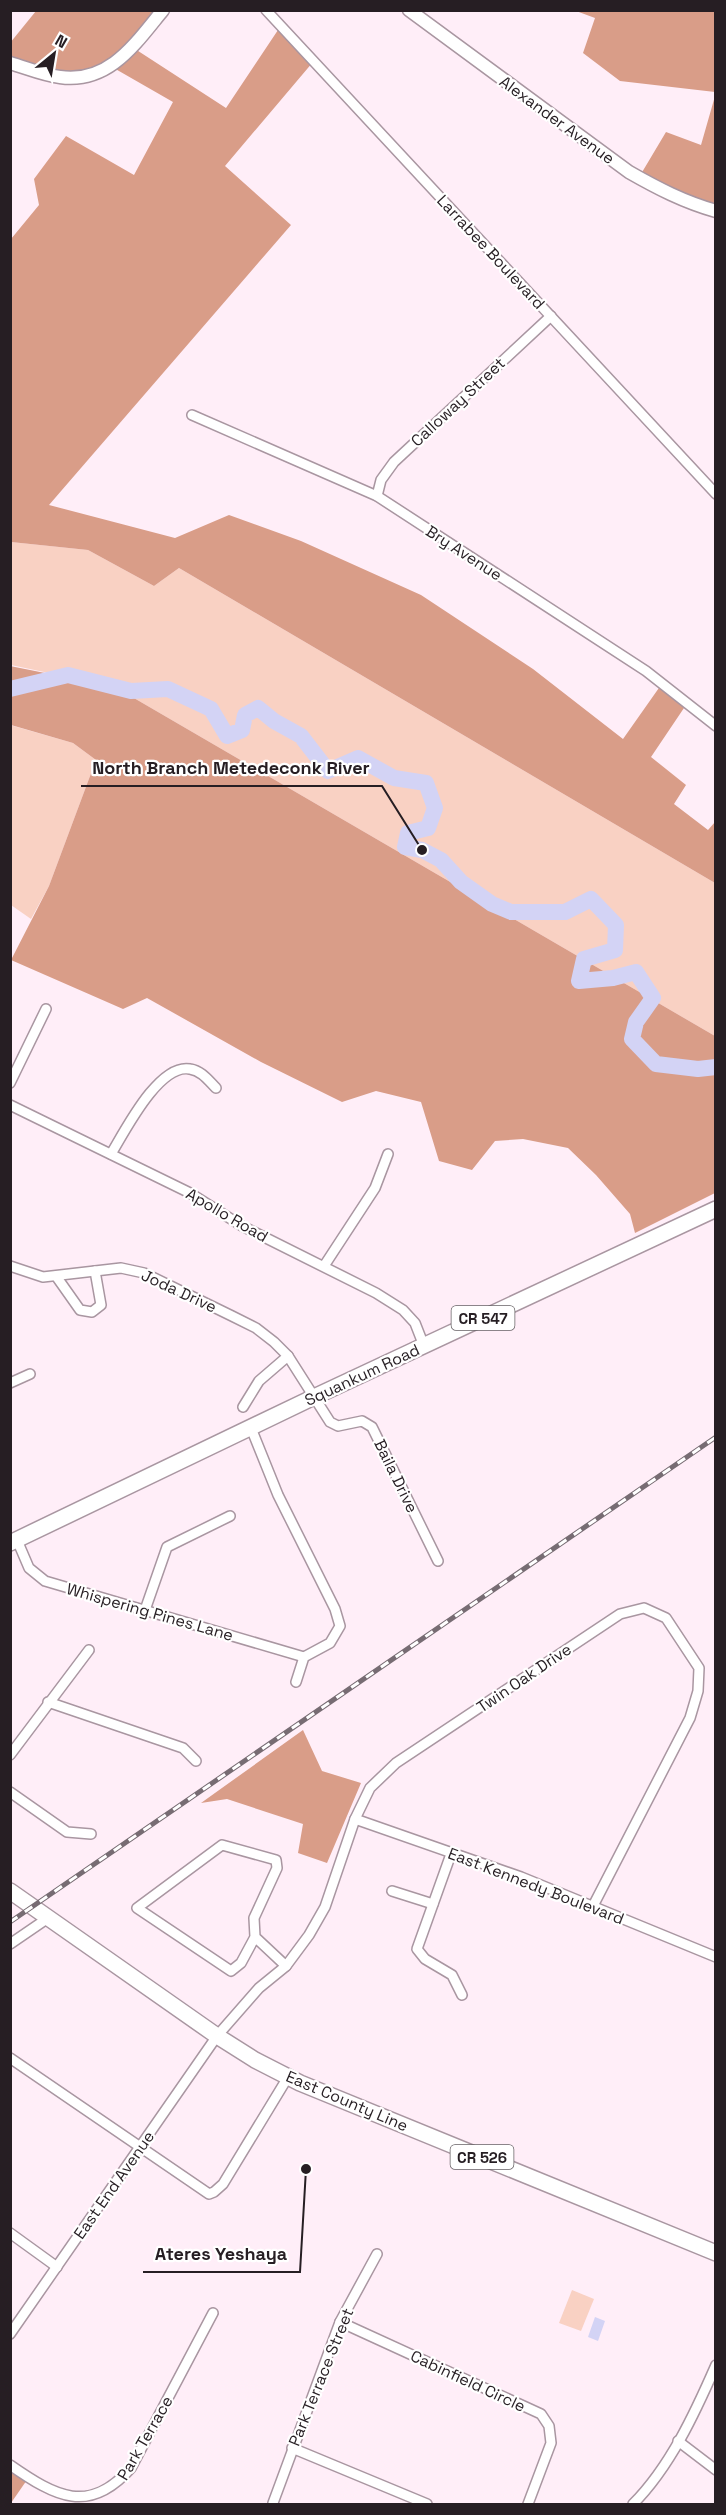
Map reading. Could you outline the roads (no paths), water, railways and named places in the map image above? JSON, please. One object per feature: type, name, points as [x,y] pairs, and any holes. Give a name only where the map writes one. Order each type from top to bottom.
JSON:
[{"type":"main road","name":"Squankum Road","points":[[14,1542],[314,1397],[716,1209]]},
{"type":"main road","name":"East County Line","points":[[10,1891],[217,2036],[288,2077],[716,2253]]},
{"type":"street","points":[[10,63],[61,77],[93,76],[120,58],[163,10]]},
{"type":"street","name":"Larrabee Boulevard","points":[[266,10],[716,494]]},
{"type":"street","name":"Alexander Avenue","points":[[409,10],[629,172],[656,188],[689,203],[716,211]]},
{"type":"street","name":"Calloway Street","points":[[377,496],[381,480],[394,462],[551,316]]},
{"type":"street","name":"Bry Avenue","points":[[192,415],[377,496],[646,670],[716,726]]},
{"type":"street","points":[[10,1083],[46,1008]]},
{"type":"street","points":[[111,1154],[161,1080],[175,1071],[189,1069],[202,1074],[216,1088]]},
{"type":"street","name":"Apollo Road","points":[[10,1105],[190,1193],[242,1226],[376,1293],[403,1310],[415,1323],[424,1346]]},
{"type":"street","points":[[324,1266],[375,1188],[388,1154]]},
{"type":"street","name":"Joda Drive","points":[[10,1266],[43,1277],[121,1268],[144,1273],[256,1328],[288,1356],[314,1397]]},
{"type":"street","points":[[56,1276],[80,1310],[92,1312],[101,1305],[102,1299],[95,1271]]},
{"type":"street","points":[[243,1407],[259,1381],[288,1356]]},
{"type":"street","points":[[10,1383],[30,1374]]},
{"type":"street","name":"Baila Drive","points":[[314,1397],[333,1425],[362,1421],[372,1427],[438,1561]]},
{"type":"street","points":[[250,1428],[278,1496],[335,1609],[340,1626],[330,1643],[303,1657],[296,1682]]},
{"type":"street","points":[[145,1611],[167,1547],[230,1516]]},
{"type":"street","name":"Whispering Pines Lane","points":[[14,1542],[29,1568],[45,1581],[303,1657]]},
{"type":"street","name":"Twin Oak Drive","points":[[217,2036],[259,1988],[286,1966],[309,1935],[325,1907],[355,1819],[370,1788],[396,1764],[620,1614],[644,1608],[666,1618],[699,1668],[698,1691],[690,1718],[593,1906]]},
{"type":"street","points":[[10,1755],[89,1650]]},
{"type":"street","points":[[48,1702],[183,1748],[196,1761]]},
{"type":"street","points":[[10,1792],[67,1832],[91,1834]]},
{"type":"street","name":"East Kennedy Boulevard","points":[[355,1819],[521,1877],[716,1957]]},
{"type":"street","points":[[255,1937],[241,1963],[231,1971],[137,1908],[222,1845],[264,1855],[276,1860],[277,1868],[254,1918],[255,1937],[286,1966]]},
{"type":"street","points":[[451,1854],[417,1949],[425,1959],[452,1975],[462,1995]]},
{"type":"street","points":[[392,1891],[433,1904]]},
{"type":"street","points":[[10,1944],[48,1918]]},
{"type":"street","name":"East End Avenue","points":[[10,2334],[217,2036]]},
{"type":"street","points":[[10,2058],[209,2194],[223,2184],[288,2077]]},
{"type":"street","points":[[10,2233],[57,2266]]},
{"type":"street","name":"Park Terrace Street","points":[[273,2503],[340,2322],[377,2254]]},
{"type":"street","name":"Park Terrace","points":[[10,2465],[57,2498],[74,2503],[92,2500],[113,2490],[131,2468],[213,2313]]},
{"type":"street","name":"Cabinfield Circle","points":[[340,2322],[541,2414],[549,2426],[551,2443],[528,2505]]},
{"type":"street","points":[[633,2505],[642,2496],[678,2441],[699,2404],[716,2365]]},
{"type":"street","points":[[678,2441],[716,2470]]},
{"type":"street","points":[[292,2448],[427,2505]]},
{"type":"water","points":[[595,2317],[605,2321],[598,2341],[588,2337]]},
{"type":"waterway","points":[[10,689],[68,675],[131,691],[168,689],[211,709],[227,736],[242,730],[245,715],[258,708],[274,721],[301,736],[328,771],[358,758],[394,778],[426,783],[435,808],[428,828],[408,833],[405,847],[422,850],[441,860],[461,882],[492,904],[511,912],[565,912],[591,899],[616,925],[615,950],[584,959],[579,981],[613,978],[636,972],[653,998],[636,1022],[632,1039],[656,1064],[698,1069],[716,1067]]},
{"type":"railway","points":[[10,1922],[716,1437]]},
{"type":"place","name":"North Branch Metedeconk River","points":[[422,850]]},
{"type":"place","name":"Ateres Yeshaya","points":[[306,2169]]}]
